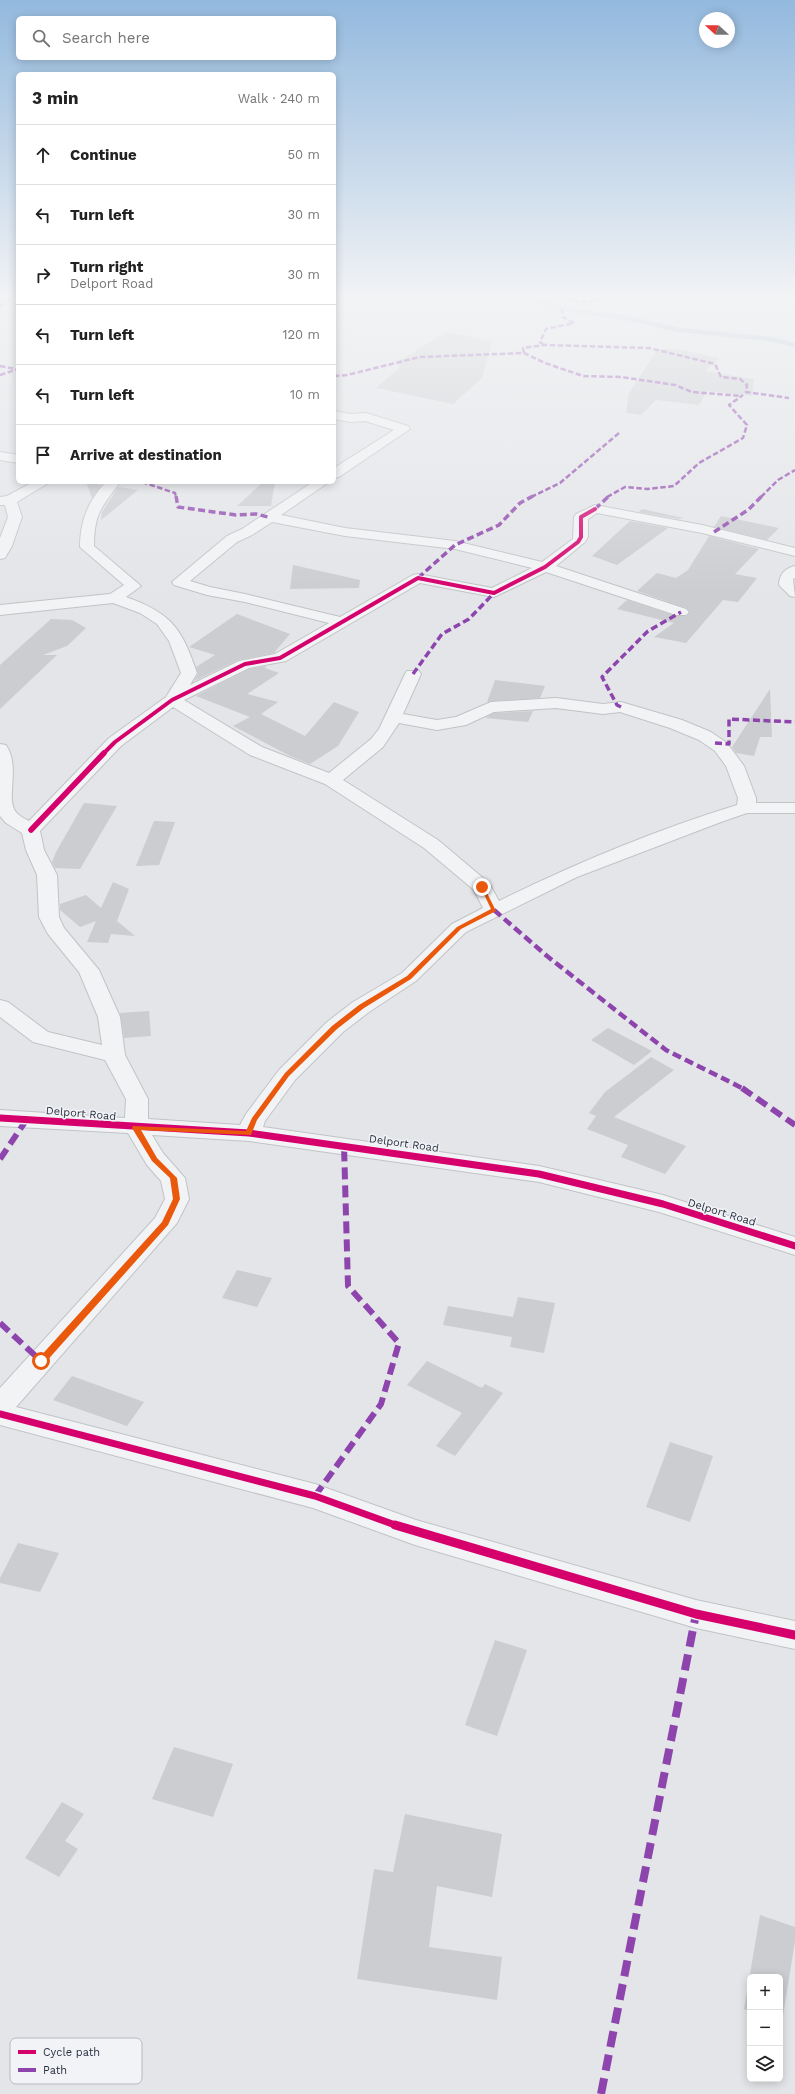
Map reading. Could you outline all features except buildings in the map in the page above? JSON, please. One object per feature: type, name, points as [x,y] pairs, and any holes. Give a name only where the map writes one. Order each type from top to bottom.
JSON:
[{"type":"street","points":[[336,415],[350,418],[366,418],[404,429],[336,473]]},
{"type":"street","points":[[0,456],[16,459]]},
{"type":"street","points":[[0,555],[7,545],[10,526],[15,517],[5,500],[39,484]]},
{"type":"street","points":[[0,610],[114,598],[134,586],[87,547],[87,533],[92,509],[111,484]]},
{"type":"street","points":[[319,484],[247,532],[232,539],[179,582],[206,591],[245,598],[343,622]]},
{"type":"street","points":[[31,830],[116,742],[172,700],[245,664],[280,658],[418,578],[494,593],[545,567],[578,542],[581,537],[581,517],[595,509],[702,529],[795,552]]},
{"type":"street","points":[[268,517],[345,532],[455,545],[545,567],[681,612]]},
{"type":"street","points":[[795,570],[786,578],[786,585],[795,593]]},
{"type":"street","points":[[114,598],[154,614],[172,632],[181,648],[189,673],[172,700]]},
{"type":"street","points":[[331,780],[377,743],[393,717],[413,674]]},
{"type":"street","points":[[172,700],[256,752],[331,780],[431,844],[482,887],[494,910]]},
{"type":"street","points":[[393,717],[437,725],[460,721],[491,707],[556,703],[603,709],[621,707],[676,724],[705,736],[721,747],[735,766],[747,798],[746,808]]},
{"type":"street","points":[[0,748],[4,759],[5,771],[1,789],[1,804],[7,814],[31,830],[35,850],[47,875],[49,917],[55,930],[88,970],[109,1017],[114,1055],[137,1098],[136,1128],[155,1160],[173,1178],[176,1199],[165,1223],[0,1406]]},
{"type":"street","points":[[249,1134],[254,1119],[287,1075],[334,1027],[361,1007],[409,977],[459,928],[570,873],[714,818],[746,808],[795,808]]},
{"type":"street","points":[[0,1007],[42,1037],[114,1055]]},
{"type":"street","name":"Delport Road","points":[[0,1118],[136,1128],[249,1134],[351,1146],[539,1174],[663,1204],[795,1246]]},
{"type":"street","points":[[0,1414],[315,1496],[415,1532],[696,1614],[795,1635]]},
{"type":"marked path","points":[[595,509],[612,493],[625,487],[647,489],[674,486],[699,463],[743,438],[747,425],[729,405],[741,397]]},
{"type":"marked path","points":[[780,397],[789,398]]},
{"type":"marked path","points":[[418,578],[455,545],[499,525],[520,503],[560,483],[619,433]]},
{"type":"marked path","points":[[714,532],[748,510],[778,480],[795,470]]},
{"type":"marked path","points":[[148,484],[175,493],[178,507],[236,515],[256,514],[268,517]]},
{"type":"marked path","points":[[413,674],[442,634],[469,619],[494,593]]},
{"type":"marked path","points":[[621,707],[617,705],[602,677],[648,631],[681,612]]},
{"type":"marked path","points":[[715,743],[729,744],[729,719],[795,722]]},
{"type":"marked path","points":[[494,910],[547,956],[666,1050],[747,1091],[795,1125]]},
{"type":"marked path","points":[[0,1159],[27,1119]]},
{"type":"marked path","points":[[315,1496],[381,1404],[399,1343],[348,1286],[344,1145]]},
{"type":"marked path","points":[[0,1323],[41,1361]]},
{"type":"marked path","points":[[601,2094],[696,1614]]},
{"type":"cycle path","points":[[31,830],[115,742],[172,700],[245,664],[280,658],[418,578],[494,593],[545,567],[578,542],[581,537],[581,517],[595,509]]},
{"type":"cycle path","points":[[0,1118],[249,1133],[344,1145],[539,1174],[663,1204],[795,1246]]},
{"type":"cycle path","points":[[0,1414],[315,1496],[415,1532],[696,1614],[795,1635]]},
{"type":"route","points":[[41,1361],[165,1223],[176,1199],[173,1178],[155,1160],[136,1128],[249,1134],[254,1119],[287,1075],[334,1027],[361,1007],[409,977],[459,928],[494,910],[482,887]]}]
